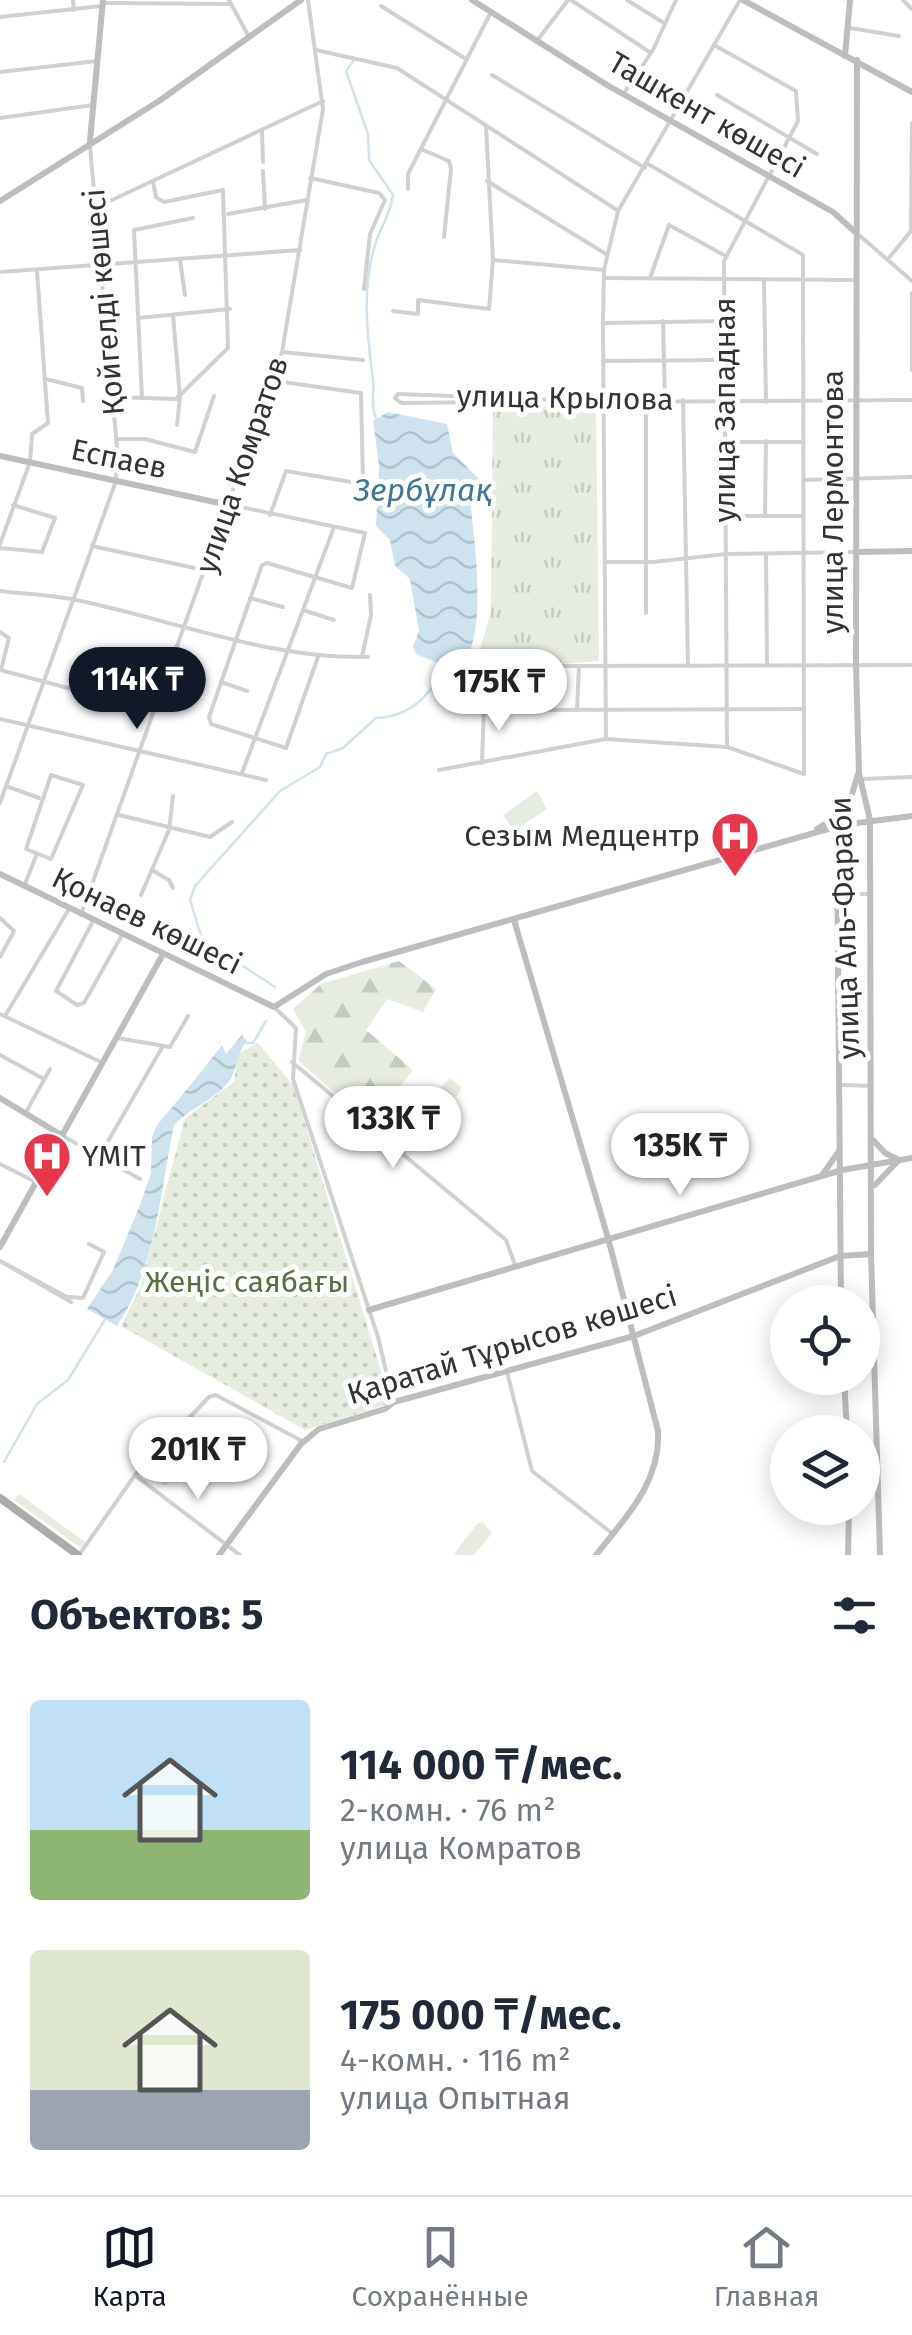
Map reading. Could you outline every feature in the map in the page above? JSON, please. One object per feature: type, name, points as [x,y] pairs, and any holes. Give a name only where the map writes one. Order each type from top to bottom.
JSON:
[{"type":"main road","points":[[0,201],[250,40],[304,0]]},
{"type":"main road","name":"Ташкент көшесі","points":[[472,0],[670,121],[833,212],[855,232]]},
{"type":"main road","points":[[741,0],[912,92]]},
{"type":"main road","points":[[845,56],[850,0]]},
{"type":"main road","points":[[90,141],[103,3]]},
{"type":"main road","name":"улица Лермонтова","points":[[857,60],[856,664],[861,776]]},
{"type":"main road","name":"Еспаев","points":[[0,456],[229,505]]},
{"type":"main road","points":[[856,552],[912,552]]},
{"type":"main road","name":"улица Аль-Фараби","points":[[841,1285],[836,845],[852,790],[861,776]]},
{"type":"main road","name":"улица Аль-Фараби","points":[[861,776],[870,820],[874,1164],[871,1254],[880,1555]]},
{"type":"main road","points":[[810,834],[830,821],[852,790]]},
{"type":"main road","points":[[274,1007],[326,974],[842,825],[912,816]]},
{"type":"main road","points":[[810,834],[831,838],[836,845]]},
{"type":"main road","name":"Қонаев көшесі","points":[[0,874],[274,1007]]},
{"type":"main road","points":[[514,920],[608,1238],[656,1420],[658,1460],[643,1492],[596,1555]]},
{"type":"main road","points":[[0,1247],[163,954]]},
{"type":"main road","points":[[0,1098],[64,1136]]},
{"type":"main road","points":[[872,1137],[884,1154],[900,1160]]},
{"type":"main road","points":[[821,1176],[841,1145]]},
{"type":"main road","points":[[368,1310],[842,1170],[912,1158]]},
{"type":"main road","points":[[873,1191],[882,1172],[900,1160]]},
{"type":"main road","name":"Қаратай Тұрысов көшесі","points":[[219,1555],[303,1442],[318,1429],[386,1409],[394,1402],[634,1336],[840,1256],[871,1254]]},
{"type":"main road","points":[[0,1498],[74,1554]]},
{"type":"main road","points":[[848,1555],[849,1525]]},
{"type":"street","points":[[72,0],[74,10]]},
{"type":"street","name":"улица Комратов","points":[[81,915],[275,381],[323,101],[304,0]]},
{"type":"street","points":[[536,42],[570,0],[651,53]]},
{"type":"street","points":[[627,0],[664,23]]},
{"type":"street","points":[[624,93],[651,53],[676,0]]},
{"type":"street","points":[[606,739],[606,254],[618,211],[741,0]]},
{"type":"street","points":[[903,0],[912,9]]},
{"type":"street","points":[[0,16],[74,10],[103,3],[230,2],[250,40]]},
{"type":"street","points":[[381,6],[468,60]]},
{"type":"street","points":[[408,189],[405,180],[491,12]]},
{"type":"street","points":[[850,28],[899,36]]},
{"type":"street","name":"улица Западная","points":[[714,45],[796,91],[798,120],[726,255],[728,746]]},
{"type":"street","points":[[316,50],[382,63],[618,211]]},
{"type":"street","points":[[0,72],[98,60]]},
{"type":"street","points":[[439,770],[606,739],[728,746],[804,774],[802,255],[492,75]]},
{"type":"street","points":[[717,95],[817,154]]},
{"type":"street","points":[[96,207],[323,101]]},
{"type":"street","points":[[0,118],[93,106]]},
{"type":"street","points":[[888,260],[911,231],[912,123]]},
{"type":"street","points":[[393,310],[418,314],[418,300],[487,311],[493,260],[486,126]]},
{"type":"street","points":[[262,131],[264,162]]},
{"type":"street","name":"Қойгелді көшесі","points":[[0,802],[116,481],[114,397],[90,141]]},
{"type":"street","points":[[422,149],[449,161],[444,237]]},
{"type":"street","points":[[262,171],[265,209]]},
{"type":"street","points":[[310,178],[379,194],[385,200],[370,234],[364,288]]},
{"type":"street","points":[[487,181],[606,254]]},
{"type":"street","points":[[114,397],[169,401],[180,397],[196,377],[227,352],[228,256],[220,188],[164,202],[156,198],[152,182]]},
{"type":"street","points":[[226,214],[307,200]]},
{"type":"street","points":[[142,398],[134,228],[192,218]]},
{"type":"street","points":[[650,278],[669,225],[726,255]]},
{"type":"street","name":"Ташкент көшесі","points":[[855,232],[912,280]]},
{"type":"street","points":[[0,272],[300,250]]},
{"type":"street","points":[[180,259],[184,295]]},
{"type":"street","points":[[493,260],[604,270]]},
{"type":"street","points":[[13,505],[55,518],[42,552],[0,546],[13,505],[30,462],[32,434],[48,424],[38,271]]},
{"type":"street","points":[[604,278],[854,280]]},
{"type":"street","points":[[764,280],[766,402]]},
{"type":"street","points":[[912,293],[912,370]]},
{"type":"street","points":[[138,318],[230,309]]},
{"type":"street","points":[[173,314],[180,397],[177,424]]},
{"type":"street","points":[[664,321],[665,400]]},
{"type":"street","points":[[603,323],[724,321]]},
{"type":"street","points":[[282,352],[362,360]]},
{"type":"street","points":[[603,360],[725,360]]},
{"type":"street","points":[[46,379],[82,388],[82,400]]},
{"type":"street","points":[[270,514],[286,471],[358,487],[363,484],[361,393],[275,381]]},
{"type":"street","name":"улица Крылова","points":[[486,402],[402,403],[395,398],[398,394],[604,402],[912,400]]},
{"type":"street","points":[[117,439],[145,439],[195,452],[214,396]]},
{"type":"street","points":[[646,400],[646,613]]},
{"type":"street","points":[[682,400],[688,666]]},
{"type":"street","points":[[765,516],[766,441]]},
{"type":"street","points":[[725,442],[802,442]]},
{"type":"street","points":[[803,480],[912,477]]},
{"type":"street","points":[[229,505],[366,532],[352,588],[267,562],[262,565],[209,718],[213,726],[288,746],[318,657]]},
{"type":"street","points":[[725,516],[803,516]]},
{"type":"street","points":[[242,774],[284,652],[334,527]]},
{"type":"street","points":[[92,546],[204,570]]},
{"type":"street","points":[[606,562],[726,554],[856,552]]},
{"type":"street","points":[[766,553],[768,664]]},
{"type":"street","points":[[0,591],[74,600],[318,657],[365,657],[370,595]]},
{"type":"street","points":[[250,598],[283,607]]},
{"type":"street","points":[[303,610],[334,620]]},
{"type":"street","points":[[0,632],[9,638],[1,670],[113,700],[129,659]]},
{"type":"street","points":[[86,693],[96,652],[169,672]]},
{"type":"street","points":[[806,709],[525,710],[484,702],[454,684],[474,672],[506,677],[579,666],[912,665]]},
{"type":"street","points":[[578,710],[579,666]]},
{"type":"street","points":[[221,682],[247,691]]},
{"type":"street","points":[[482,763],[484,702]]},
{"type":"street","points":[[0,718],[266,780]]},
{"type":"street","points":[[52,774],[83,783],[54,856],[36,856],[26,848],[41,799],[52,774]]},
{"type":"street","points":[[861,776],[912,777]]},
{"type":"street","points":[[6,786],[41,799]]},
{"type":"street","points":[[141,895],[169,830],[173,796]]},
{"type":"street","points":[[118,814],[169,830],[210,836],[232,822]]},
{"type":"street","points":[[24,886],[36,856]]},
{"type":"street","points":[[152,870],[169,880],[173,888]]},
{"type":"street","points":[[837,894],[871,894]]},
{"type":"street","points":[[70,908],[2,1015],[103,1063]]},
{"type":"street","points":[[0,918],[14,931],[0,957]]},
{"type":"street","points":[[94,921],[56,991],[77,1005],[84,1003],[122,935]]},
{"type":"street","points":[[274,1007],[296,1028],[292,1062],[394,1402]]},
{"type":"street","points":[[117,1038],[163,1046],[174,1044],[188,1016]]},
{"type":"street","points":[[100,1155],[163,1046]]},
{"type":"street","points":[[0,1055],[44,1079]]},
{"type":"street","points":[[292,1062],[506,1240],[515,1265]]},
{"type":"street","points":[[25,1114],[50,1069]]},
{"type":"street","points":[[841,1086],[872,1086]]},
{"type":"street","points":[[64,1136],[140,1179]]},
{"type":"street","points":[[0,1175],[2,1166],[37,1182]]},
{"type":"street","points":[[1,1262],[71,1302],[68,1297],[83,1298],[101,1262],[104,1252],[90,1244]]},
{"type":"street","points":[[507,1372],[532,1472],[613,1534]]},
{"type":"street","points":[[74,1554],[135,1476],[192,1414],[216,1394],[303,1442]]},
{"type":"street","points":[[135,1476],[240,1555]]},
{"type":"green space","points":[[493,404],[596,409],[599,661],[561,664],[530,673],[480,672],[476,664],[491,611]]},
{"type":"green space","points":[[537,791],[547,809],[514,831],[503,815]]},
{"type":"green space","points":[[399,961],[436,989],[423,1012],[387,999],[366,1030],[413,1070],[370,1125],[298,1060],[306,1032],[293,1009],[321,984]]},
{"type":"green space","name":"Жеңіс саябағы","points":[[258,1043],[293,1085],[391,1403],[305,1430],[121,1326],[140,1288],[185,1118],[234,1082],[238,1054]]},
{"type":"green space","points":[[450,1078],[461,1087],[460,1092],[433,1123],[420,1124],[421,1108]]},
{"type":"green space","points":[[180,1442],[194,1454],[165,1486],[151,1475]]},
{"type":"green space","points":[[19,1494],[85,1542],[81,1548],[14,1500]]},
{"type":"green space","points":[[483,1522],[492,1533],[474,1555],[453,1555],[477,1524]]},
{"type":"water","name":"Зербұлақ","points":[[388,412],[447,424],[453,453],[479,479],[470,497],[477,616],[466,658],[455,670],[416,654],[413,646],[419,631],[410,579],[395,566],[390,540],[376,526],[379,466],[373,421]]},
{"type":"water","points":[[242,1035],[247,1041],[227,1084],[174,1125],[148,1255],[117,1326],[87,1309],[113,1270],[140,1205],[151,1173],[152,1137],[157,1125],[222,1045],[226,1054]]},
{"type":"waterway","points":[[354,60],[346,71],[368,134],[369,160],[393,195],[372,256],[367,291],[376,418]]},
{"type":"waterway","points":[[275,987],[202,939],[190,900],[195,886],[280,791],[320,767],[326,754],[343,748],[376,718],[409,709],[433,686],[446,666]]},
{"type":"waterway","points":[[245,1043],[253,1043],[266,1021]]},
{"type":"waterway","points":[[4,1462],[37,1404],[68,1380],[106,1318]]},
{"type":"place","name":"Сезым Медцентр","points":[[735,878]]},
{"type":"place","name":"YMIT","points":[[47,1198]]}]
